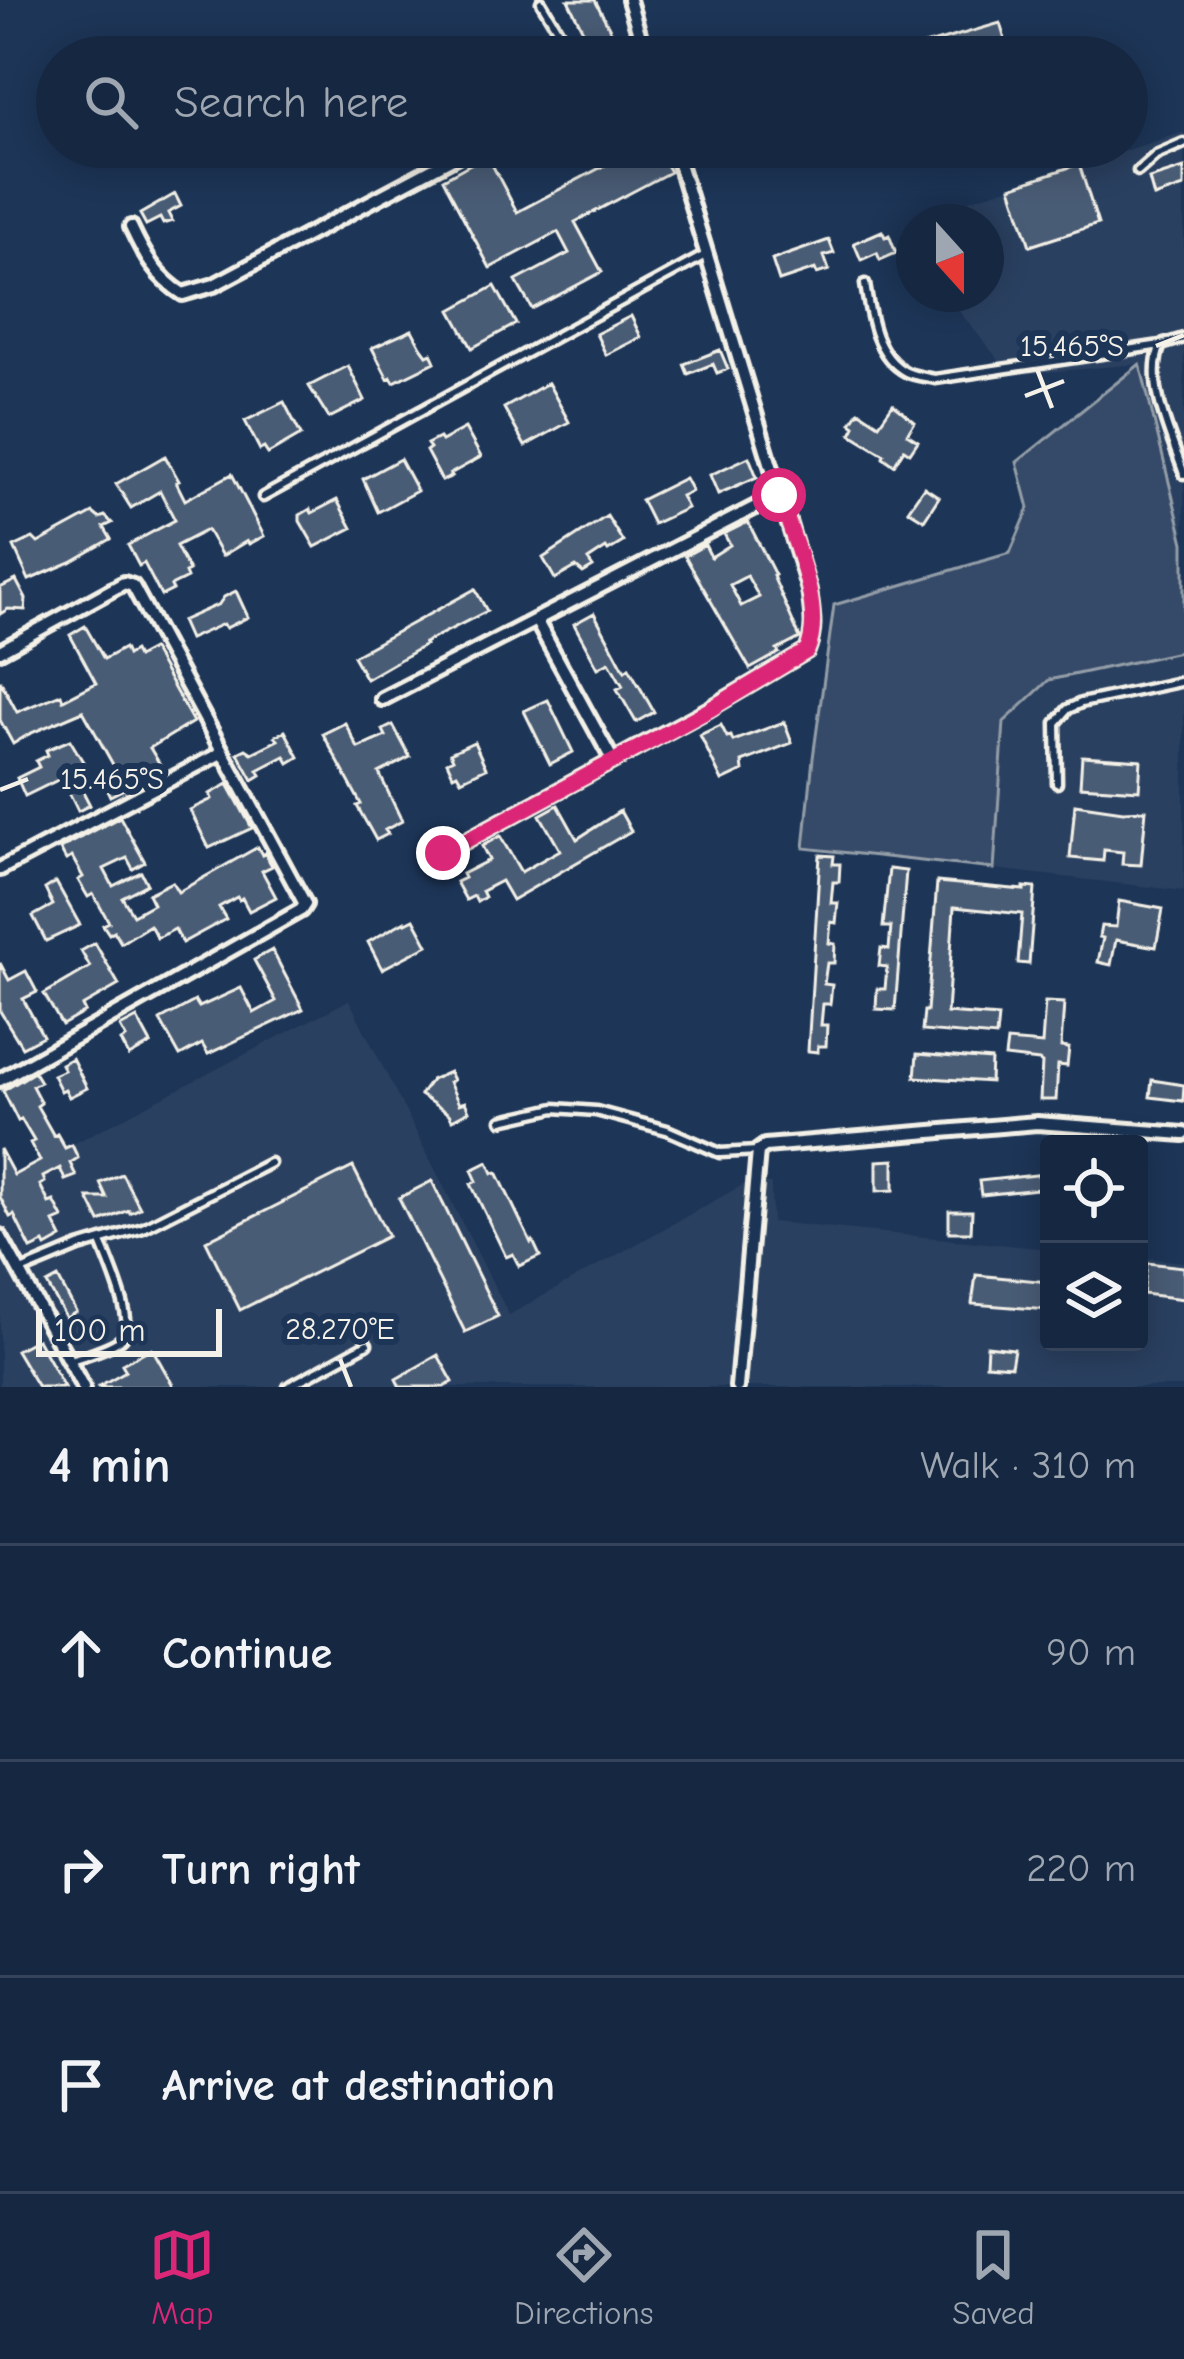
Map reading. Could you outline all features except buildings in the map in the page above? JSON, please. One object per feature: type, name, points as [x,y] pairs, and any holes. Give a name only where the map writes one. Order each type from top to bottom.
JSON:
[{"type":"street","points":[[628,0],[637,36]]},
{"type":"street","points":[[131,227],[150,265],[183,294],[214,285],[433,168]]},
{"type":"street","points":[[443,853],[709,710],[807,651],[815,628],[808,590],[680,168]]},
{"type":"street","points":[[382,699],[779,495]]},
{"type":"street","points":[[0,651],[124,583],[133,586],[305,904],[302,910],[0,1080]]},
{"type":"street","points":[[536,620],[613,761]]},
{"type":"street","points":[[0,869],[221,753]]},
{"type":"street","points":[[737,1387],[758,1151],[765,1147],[1036,1124],[1184,1134]]},
{"type":"street","points":[[0,1236],[82,1387]]},
{"type":"lane","points":[[542,2],[562,36]]},
{"type":"lane","points":[[1148,162],[1184,142]]},
{"type":"lane","points":[[1138,171],[1141,168]]},
{"type":"lane","points":[[263,497],[707,254]]},
{"type":"lane","points":[[865,284],[871,319],[885,354],[907,373],[935,379],[1184,338]]},
{"type":"lane","points":[[1161,345],[1154,362],[1165,421],[1184,474]]},
{"type":"lane","points":[[1057,783],[1056,723],[1068,709],[1118,693],[1184,681]]},
{"type":"lane","points":[[502,1120],[555,1108],[596,1111],[667,1130],[720,1153],[758,1151]]},
{"type":"lane","points":[[20,1272],[79,1247],[143,1228],[270,1163]]},
{"type":"lane","points":[[68,1361],[116,1342],[125,1335],[129,1322],[101,1242]]},
{"type":"lane","points":[[287,1387],[367,1344]]},
{"type":"shaded area","points":[[1184,132],[1184,543],[1140,364],[1011,375],[960,312],[1004,312],[1004,204],[957,204],[1070,168],[1148,168],[1148,143]]},
{"type":"shaded area","points":[[1140,364],[1184,543],[1184,651],[1049,680],[1004,722],[994,869],[804,848],[834,605],[1010,553],[1029,508],[1017,462]]},
{"type":"shaded area","points":[[1184,651],[1184,891],[994,869],[1004,723],[1049,680]]},
{"type":"shaded area","points":[[349,1000],[509,1315],[746,1183],[771,1184],[772,1222],[1040,1248],[1040,1351],[1148,1351],[1148,1258],[1184,1262],[1184,1387],[0,1387],[0,1182]]},
{"type":"route","points":[[443,853],[709,710],[807,651],[815,628],[779,495]]}]
